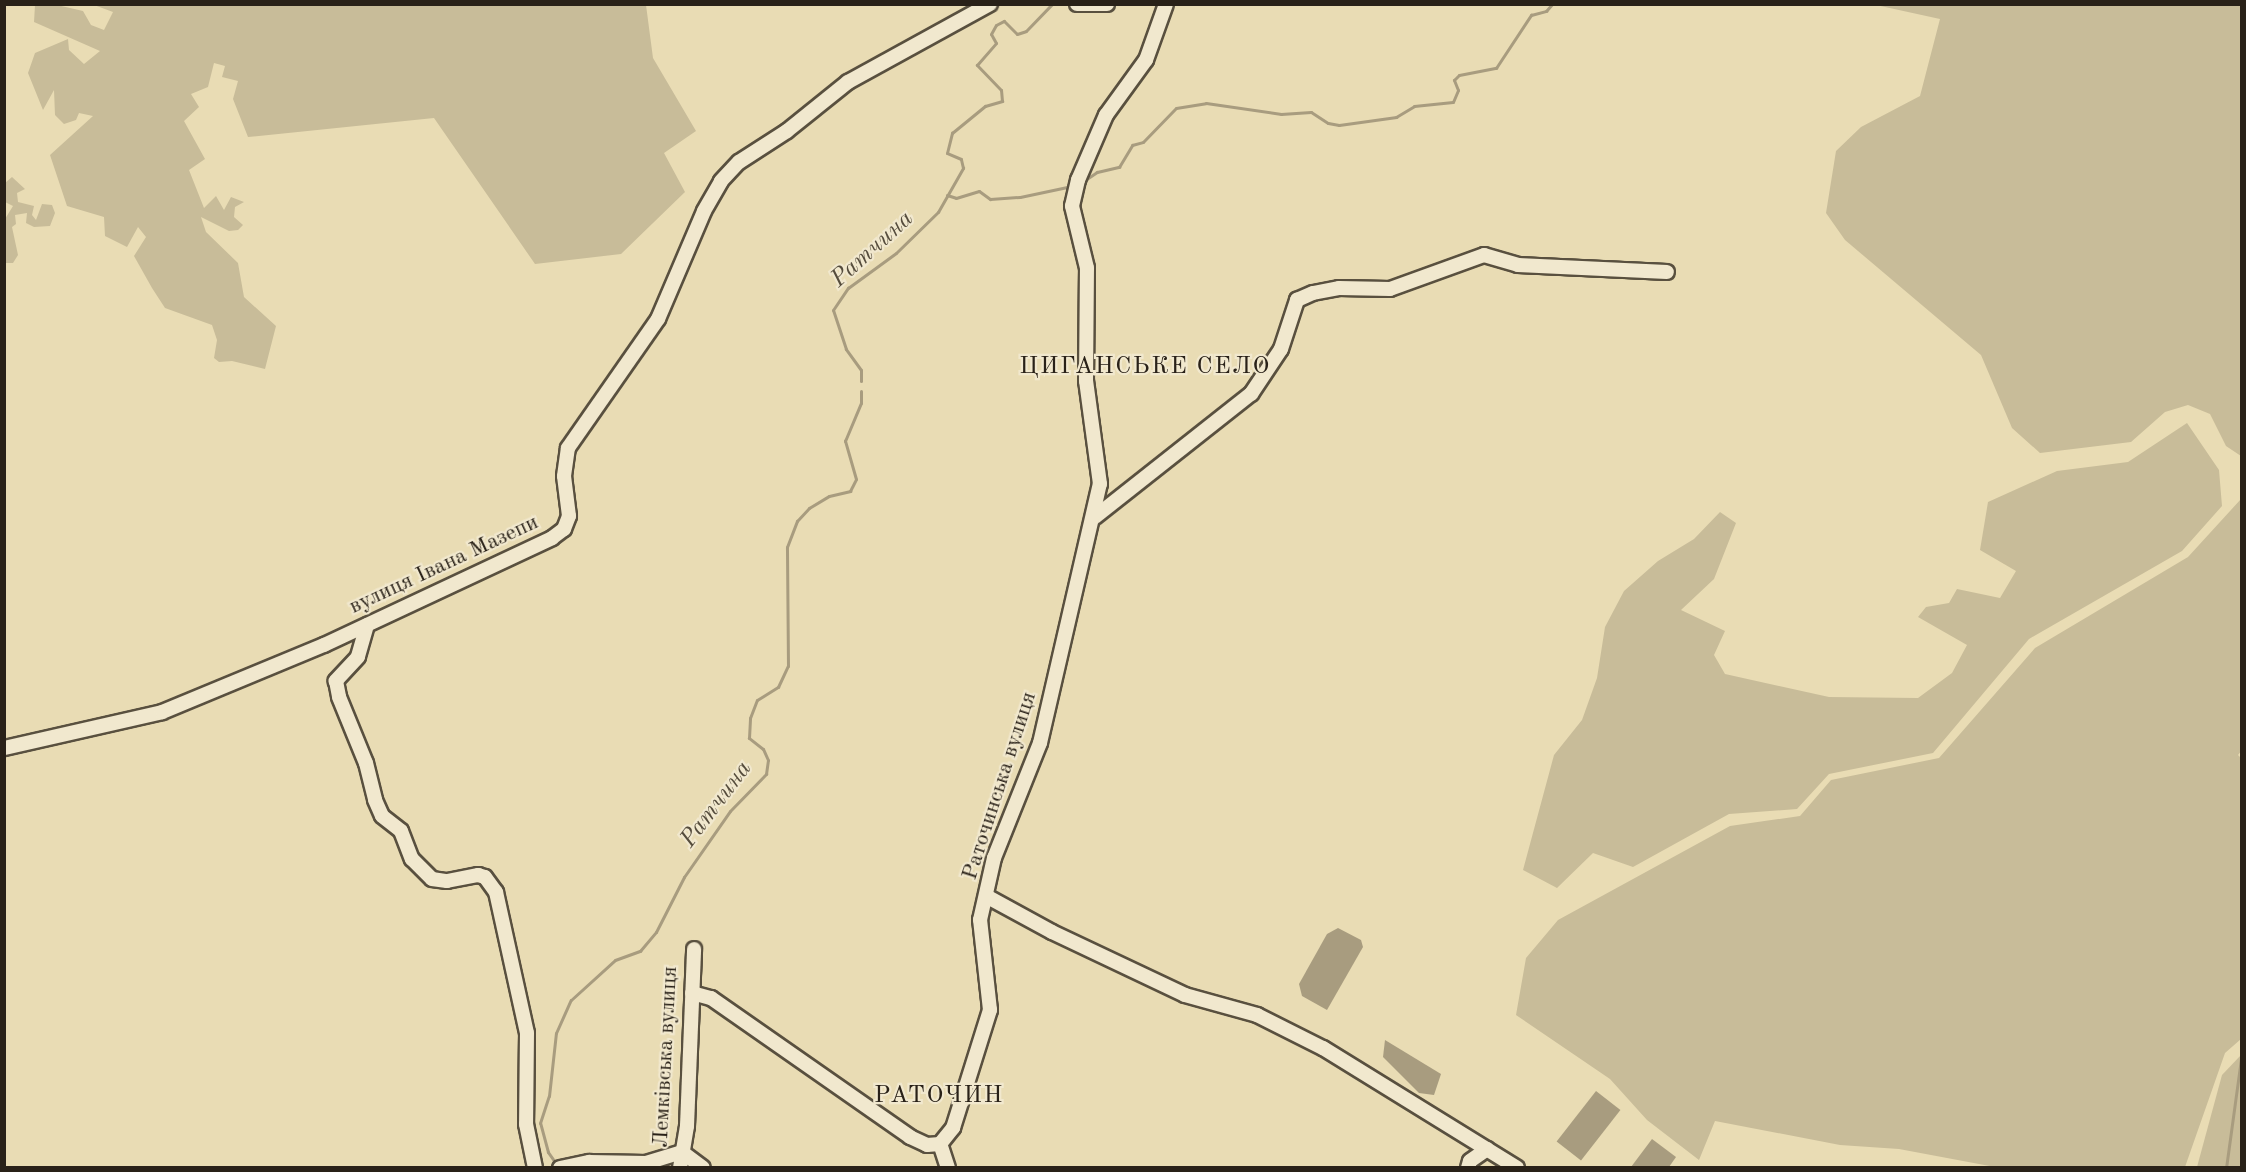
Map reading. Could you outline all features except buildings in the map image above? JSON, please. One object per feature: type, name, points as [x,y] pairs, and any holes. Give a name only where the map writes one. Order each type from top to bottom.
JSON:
[{"type":"street","name":"вулиця Івана Мазепи","points":[[4,748],[162,712],[367,625],[532,549],[564,529],[569,516],[564,469],[568,447],[658,319],[704,211],[721,181],[740,162],[787,131],[848,82],[990,4]]},
{"type":"street","points":[[1079,5],[1107,4]]},
{"type":"street","name":"Раточинська вулиця","points":[[940,1144],[953,1128],[990,1010],[980,920],[994,858],[1040,743],[1069,609],[1095,517],[1100,484],[1086,381],[1089,291],[1072,206],[1078,180],[1106,115],[1146,60],[1166,4]]},
{"type":"street","points":[[1095,517],[1251,394],[1281,349],[1297,300],[1313,293],[1339,288],[1390,289],[1484,255],[1518,265],[1667,272]]},
{"type":"street","points":[[367,625],[358,657],[336,681],[339,697],[366,763],[375,800],[382,816],[401,831],[417,866],[432,879],[485,877],[496,892],[527,1034],[526,1124],[535,1167]]},
{"type":"street","points":[[986,896],[1052,932],[1185,994],[1257,1015],[1295,1034],[1517,1167]]},
{"type":"street","name":"Лемківська вулиця","points":[[680,1167],[687,1126],[693,949]]},
{"type":"street","points":[[692,993],[711,998],[910,1137],[927,1145],[940,1144],[948,1167]]},
{"type":"street","points":[[1468,1167],[1470,1161],[1487,1149]]},
{"type":"street","points":[[565,1166],[646,1163],[682,1152],[703,1167]]},
{"type":"shaded area","points":[[35,5],[57,5],[83,11],[91,25],[104,30],[113,12],[94,5],[646,5],[653,58],[696,131],[664,153],[685,192],[621,254],[535,264],[434,118],[248,137],[233,99],[238,81],[222,77],[225,66],[214,63],[208,87],[191,94],[199,107],[184,121],[205,159],[189,170],[204,208],[216,196],[224,210],[231,197],[244,202],[235,207],[234,217],[243,225],[238,230],[229,231],[201,217],[206,232],[238,263],[244,297],[276,326],[265,369],[232,361],[219,362],[214,358],[217,340],[212,325],[165,308],[152,288],[134,256],[146,237],[138,227],[127,247],[105,236],[104,217],[67,206],[50,155],[93,116],[79,113],[76,120],[64,124],[55,115],[54,90],[43,110],[28,73],[35,53],[68,39],[69,50],[84,64],[100,51],[34,22]]},
{"type":"shaded area","points":[[1876,5],[2241,5],[2241,456],[2226,446],[2210,414],[2188,405],[2165,412],[2131,442],[2040,453],[2012,428],[1981,355],[1845,240],[1826,213],[1836,151],[1861,127],[1920,96],[1940,19]]},
{"type":"shaded area","points":[[12,177],[25,189],[17,193],[18,202],[34,206],[32,215],[36,220],[42,204],[52,205],[55,213],[50,226],[34,227],[26,223],[27,213],[15,215],[16,224],[12,227],[18,255],[13,263],[5,263],[5,219],[13,206],[5,202],[5,183]]},
{"type":"shaded area","points":[[2187,423],[2219,470],[2222,506],[2182,551],[2029,639],[1933,753],[1829,774],[1797,809],[1729,814],[1633,867],[1593,853],[1557,888],[1523,870],[1554,755],[1582,720],[1597,678],[1605,627],[1624,591],[1658,561],[1694,539],[1720,512],[1736,523],[1714,579],[1681,610],[1725,631],[1714,655],[1725,674],[1829,697],[1918,698],[1952,673],[1967,645],[1918,617],[1926,607],[1949,603],[1957,589],[2000,598],[2016,571],[1980,550],[1988,502],[2057,471],[2128,462]]},
{"type":"shaded area","points":[[2241,499],[2242,750],[2238,755],[2242,759],[2241,1039],[2225,1053],[2185,1167],[1995,1167],[1899,1149],[1840,1145],[1715,1121],[1699,1160],[1647,1120],[1610,1079],[1516,1015],[1526,958],[1558,920],[1730,826],[1800,816],[1831,780],[1939,758],[2035,648],[2188,557]]},
{"type":"shaded area","points":[[1338,928],[1361,940],[1363,947],[1327,1010],[1302,996],[1299,984],[1327,934]]},
{"type":"shaded area","points":[[1385,1040],[1441,1074],[1434,1095],[1419,1093],[1383,1057]]},
{"type":"shaded area","points":[[2241,1055],[2241,1167],[2197,1167],[2222,1075]]},
{"type":"shaded area","points":[[1596,1091],[1620,1110],[1581,1161],[1557,1141]]},
{"type":"shaded area","points":[[1652,1139],[1676,1157],[1669,1167],[1631,1167]]},
{"type":"waterway","name":"Ратчина","points":[[861,381],[861,370],[846,349],[833,310],[848,288],[896,253],[938,212],[963,168],[961,159],[947,153],[952,133],[985,106],[1002,101],[1001,90],[977,65],[996,43],[991,34],[996,25],[1004,21],[1017,34],[1026,31],[1052,4]]},
{"type":"waterway","points":[[1082,182],[1097,172],[1119,167],[1132,145],[1143,142],[1176,108],[1206,103],[1281,114],[1311,112],[1328,123],[1339,125],[1396,117],[1414,106],[1453,102],[1458,90],[1454,80],[1459,75],[1496,68],[1531,15],[1546,11],[1552,4]]},
{"type":"waterway","points":[[947,195],[956,198],[979,191],[990,199],[1020,197],[1072,186]]},
{"type":"waterway","name":"Ратчина","points":[[557,1165],[548,1152],[540,1123],[549,1096],[556,1033],[571,1000],[615,960],[640,951],[656,932],[684,877],[730,811],[766,774],[768,760],[763,749],[749,738],[750,718],[757,700],[778,687],[788,666],[787,547],[797,521],[809,508],[829,496],[850,491],[856,479],[845,441],[861,403],[861,391]]},
{"type":"waterway","points":[[2226,1168],[2242,1051]]},
{"type":"district","name":"ЦИГАНСЬКЕ СЕЛО","points":[[1145,368]]},
{"type":"district","name":"РАТОЧИН","points":[[939,1097]]}]
